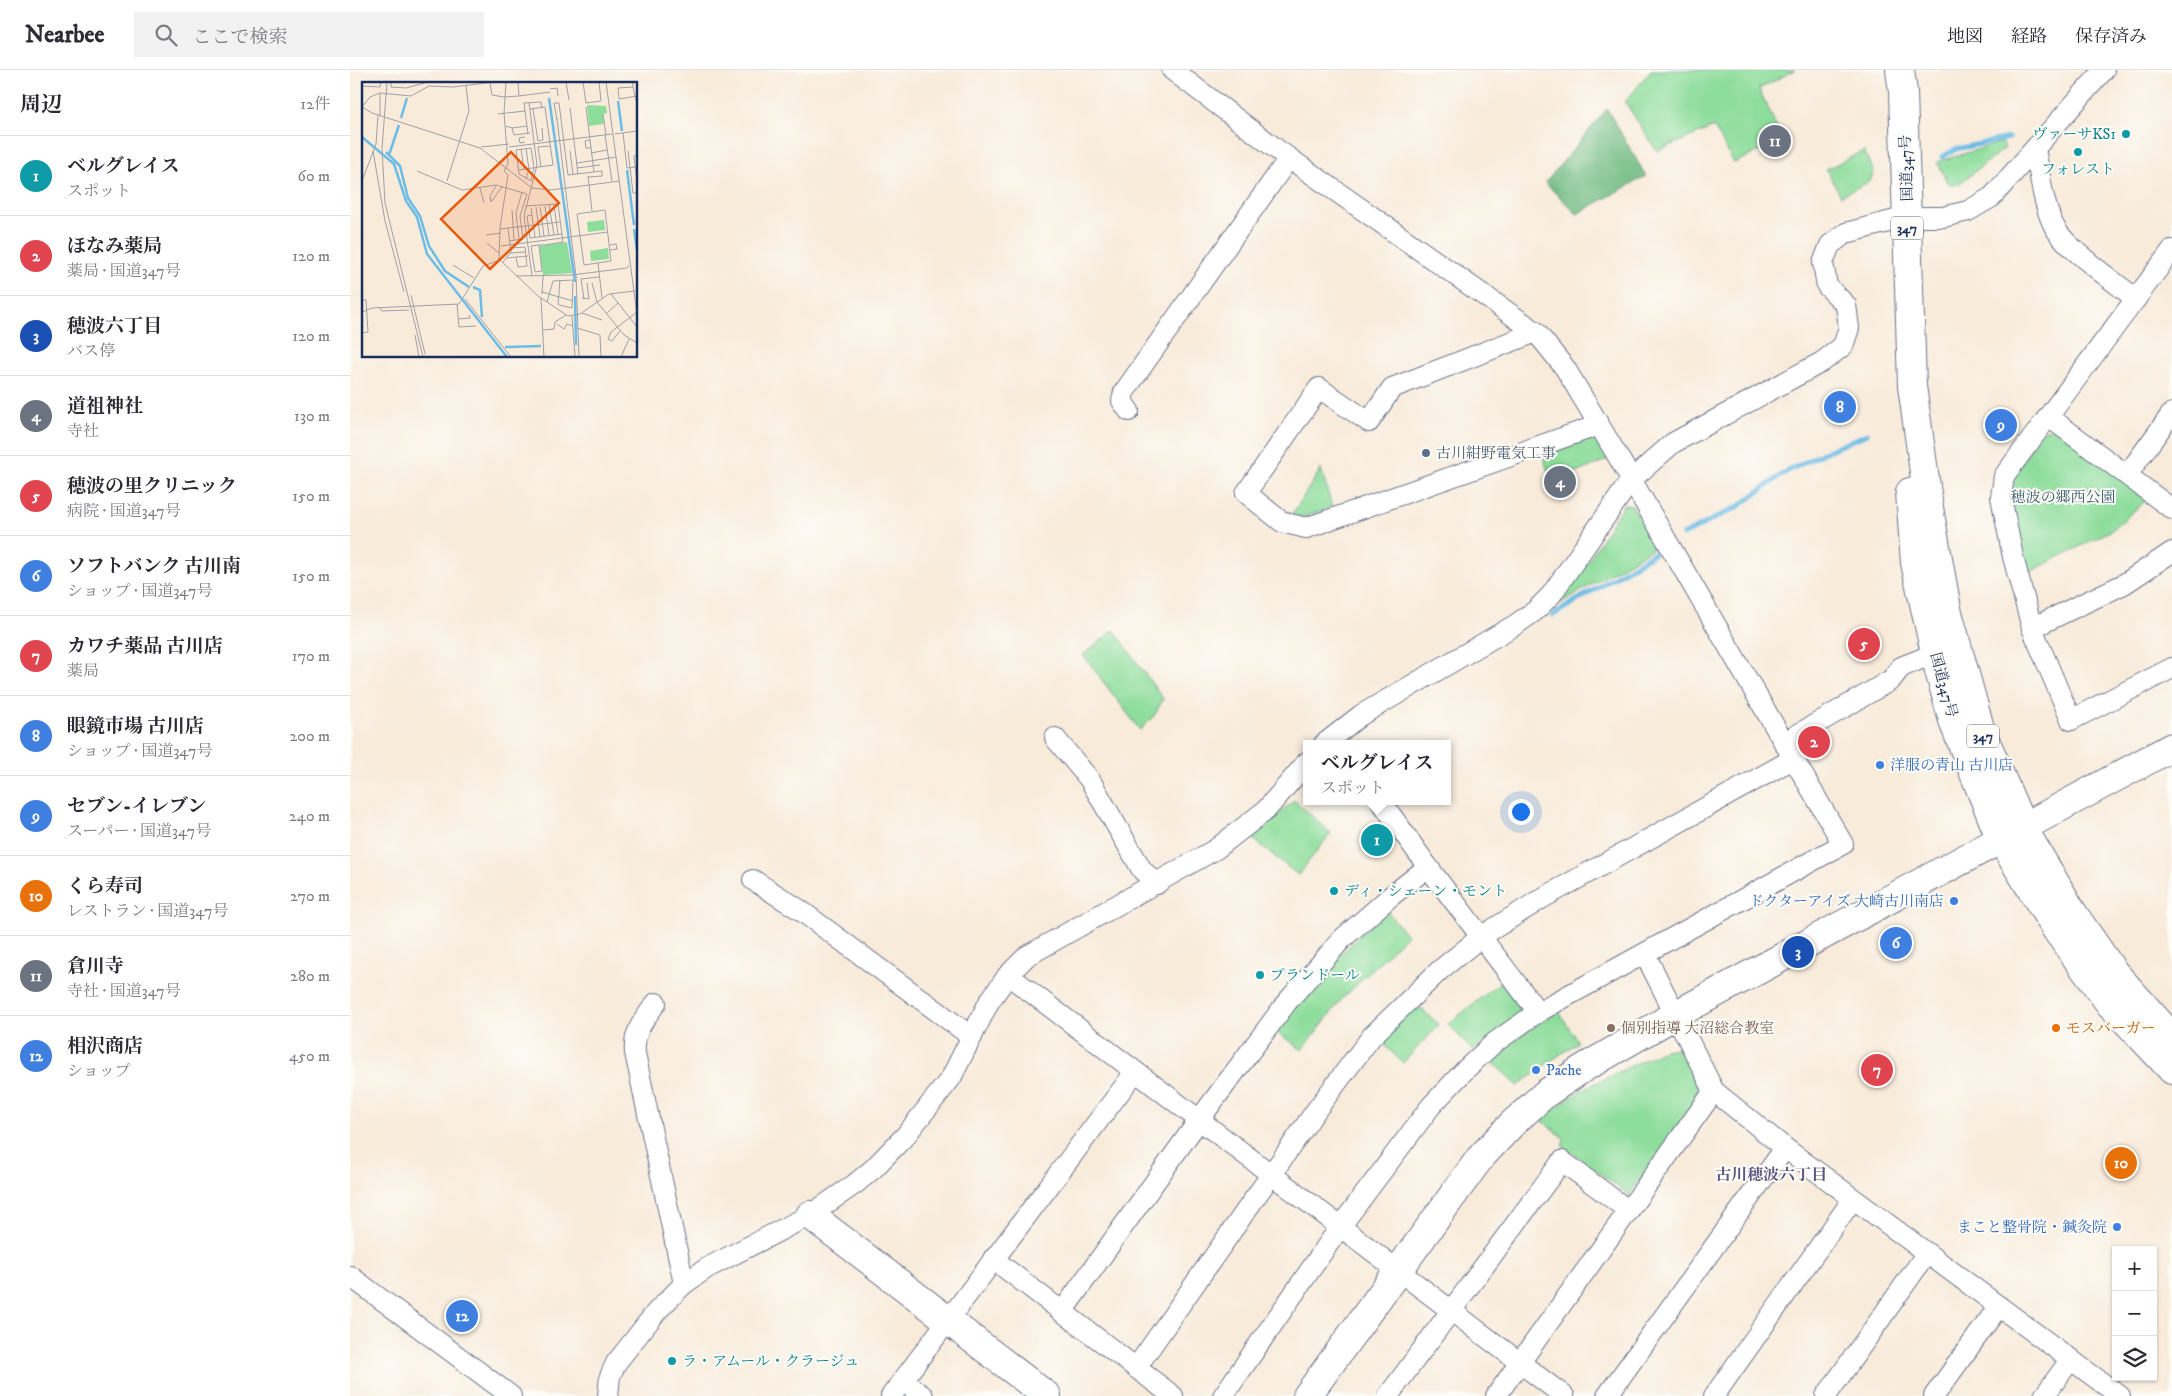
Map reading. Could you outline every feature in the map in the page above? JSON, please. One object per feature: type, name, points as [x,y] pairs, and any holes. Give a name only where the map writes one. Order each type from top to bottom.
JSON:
[{"type":"main road","name":"国道347号","points":[[1900,70],[1903,92],[1912,386],[1908,464],[1915,563],[1954,724],[2012,834],[2057,931],[2110,1004],[2172,1070]]},
{"type":"main road","name":"国道347号","points":[[1912,386],[1929,508],[1947,609],[2012,834],[2073,914],[2108,964],[2148,1013],[2172,1037]]},
{"type":"main road","points":[[1307,1396],[1480,1158],[1545,1094],[1582,1069],[1676,1015],[2172,747]]},
{"type":"main road","points":[[810,1215],[1046,1396]]},
{"type":"street","points":[[1172,70],[1289,158],[1536,332],[1565,368],[1843,844],[1538,1012],[1487,1050],[1431,1106],[1340,1227],[1223,1396]]},
{"type":"street","points":[[1334,740],[1360,715],[1536,611],[1551,595],[1631,480],[1673,443],[1822,362],[1843,346],[1849,328],[1846,304],[1827,286],[1823,263],[1830,244],[1846,233],[1907,216],[1943,217],[1968,211],[1992,197],[2104,70]]},
{"type":"street","points":[[2035,149],[2046,206],[2053,226],[2066,242],[2136,299]]},
{"type":"street","points":[[1129,411],[1122,401],[1124,392],[1289,158]]},
{"type":"street","points":[[2172,250],[2004,476],[2001,496],[2012,558],[2032,628],[2071,720],[2172,668]]},
{"type":"street","points":[[1536,332],[1392,388],[1369,422],[1319,388],[1246,493],[1282,522],[1306,528],[1598,425]]},
{"type":"street","points":[[2127,475],[2172,413]]},
{"type":"street","points":[[2049,417],[2172,509]]},
{"type":"street","points":[[2032,628],[2124,584],[2172,552]]},
{"type":"street","points":[[1136,1368],[1317,1109],[1372,1036],[1440,970],[1482,936],[1541,898],[1789,751],[1891,680],[1901,667],[1936,653]]},
{"type":"street","points":[[1055,738],[1090,780],[1142,870],[1156,884]]},
{"type":"street","points":[[608,1396],[610,1376],[616,1363],[657,1311],[684,1284],[714,1264],[810,1215],[874,1169],[906,1135],[951,1078],[989,1002],[1008,974],[1027,956],[1216,850],[1266,810],[1303,767]]},
{"type":"street","points":[[1384,805],[1428,867],[1538,1012]]},
{"type":"street","points":[[1062,1312],[1199,1120],[1287,1002],[1342,939],[1391,896],[1428,867]]},
{"type":"street","points":[[753,880],[800,910],[972,1037]]},
{"type":"street","points":[[1645,954],[1714,1092],[1853,1199],[2120,1396]]},
{"type":"street","points":[[1008,974],[1564,1396]]},
{"type":"street","points":[[656,1003],[636,1031],[634,1048],[684,1284]]},
{"type":"street","points":[[923,1396],[897,1388],[1135,1072]]},
{"type":"street","points":[[1496,1396],[1714,1092]]},
{"type":"street","points":[[1607,1396],[1785,1148]]},
{"type":"street","points":[[1388,1396],[1562,1161],[1629,1211]]},
{"type":"street","points":[[1714,1396],[1853,1199]]},
{"type":"street","points":[[1826,1396],[1927,1253]]},
{"type":"street","points":[[993,1259],[1173,1396]]},
{"type":"street","points":[[350,1276],[511,1396]]},
{"type":"street","points":[[1934,1396],[1999,1306]]},
{"type":"street","points":[[2044,1396],[2071,1359]]},
{"type":"green space","points":[[1651,70],[1795,70],[1759,89],[1783,140],[1734,163],[1714,127],[1657,151],[1625,102]]},
{"type":"green space","points":[[1607,109],[1646,176],[1577,214],[1545,183]]},
{"type":"green space","points":[[2002,142],[2005,148],[1959,184],[1949,184],[1937,162]]},
{"type":"green space","points":[[1864,151],[1874,172],[1870,181],[1841,196],[1826,169]]},
{"type":"green space","name":"穂波の郷西公園","points":[[2057,428],[2150,497],[2112,530],[2026,574],[2013,515],[2010,482],[2041,431]]},
{"type":"green space","points":[[1597,436],[1609,459],[1552,483],[1542,454]]},
{"type":"green space","points":[[1321,469],[1332,507],[1304,517],[1291,516]]},
{"type":"green space","points":[[1623,505],[1632,505],[1655,547],[1554,607],[1562,593],[1589,560]]},
{"type":"green space","points":[[1114,630],[1163,699],[1154,716],[1140,730],[1083,655]]},
{"type":"green space","points":[[1294,800],[1331,833],[1298,875],[1253,839]]},
{"type":"green space","points":[[1386,910],[1407,935],[1342,999],[1302,1050],[1275,1031],[1317,977]]},
{"type":"green space","points":[[1503,980],[1522,1003],[1519,1016],[1473,1051],[1448,1024]]},
{"type":"green space","points":[[1415,1003],[1439,1025],[1403,1063],[1380,1041]]},
{"type":"green space","points":[[1558,1010],[1578,1042],[1518,1086],[1489,1059]]},
{"type":"green space","points":[[1677,1048],[1702,1096],[1629,1195],[1563,1146],[1564,1138],[1540,1119],[1579,1091],[1664,1050]]},
{"type":"waterway","points":[[1942,157],[1956,149],[2009,138]]},
{"type":"waterway","points":[[1683,535],[1739,506],[1784,473],[1823,453],[1867,434]]},
{"type":"waterway","points":[[1553,615],[1656,552]]},
{"type":"place","name":"ヴァーサKS1","points":[[2126,134]]},
{"type":"place","name":"倉川寺","points":[[1775,141]]},
{"type":"place","name":"フォレスト","points":[[2078,152]]},
{"type":"place","name":"眼鏡市場 古川店","points":[[1840,407]]},
{"type":"place","name":"セブン-イレブン","points":[[2001,425]]},
{"type":"place","name":"古川紺野電気工事","points":[[1426,453]]},
{"type":"place","name":"道祖神社","points":[[1560,482]]},
{"type":"place","name":"穂波の里クリニック","points":[[1864,644]]},
{"type":"place","name":"ほなみ薬局","points":[[1814,742]]},
{"type":"place","name":"洋服の青山 古川店","points":[[1880,765]]},
{"type":"place","name":"ベルグレイス","points":[[1377,840]]},
{"type":"place","name":"ディ・シェーン・モント","points":[[1334,891]]},
{"type":"place","name":"ドクターアイズ 大崎古川南店","points":[[1954,901]]},
{"type":"place","name":"ソフトバンク 古川南","points":[[1896,943]]},
{"type":"place","name":"穂波六丁目","points":[[1798,952]]},
{"type":"place","name":"プランドール","points":[[1260,975]]},
{"type":"place","name":"個別指導 大沼総合教室","points":[[1611,1028]]},
{"type":"place","name":"モスバーガー","points":[[2056,1028]]},
{"type":"place","name":"Pache","points":[[1536,1070]]},
{"type":"place","name":"カワチ薬品 古川店","points":[[1877,1070]]},
{"type":"place","name":"くら寿司","points":[[2121,1163]]},
{"type":"place","name":"まこと整骨院・鍼灸院","points":[[2117,1227]]},
{"type":"place","name":"相沢商店","points":[[462,1316]]},
{"type":"place","name":"ラ・アムール・クラージュ","points":[[672,1361]]},
{"type":"district","name":"古川穂波六丁目","points":[[1771,1174]]}]
